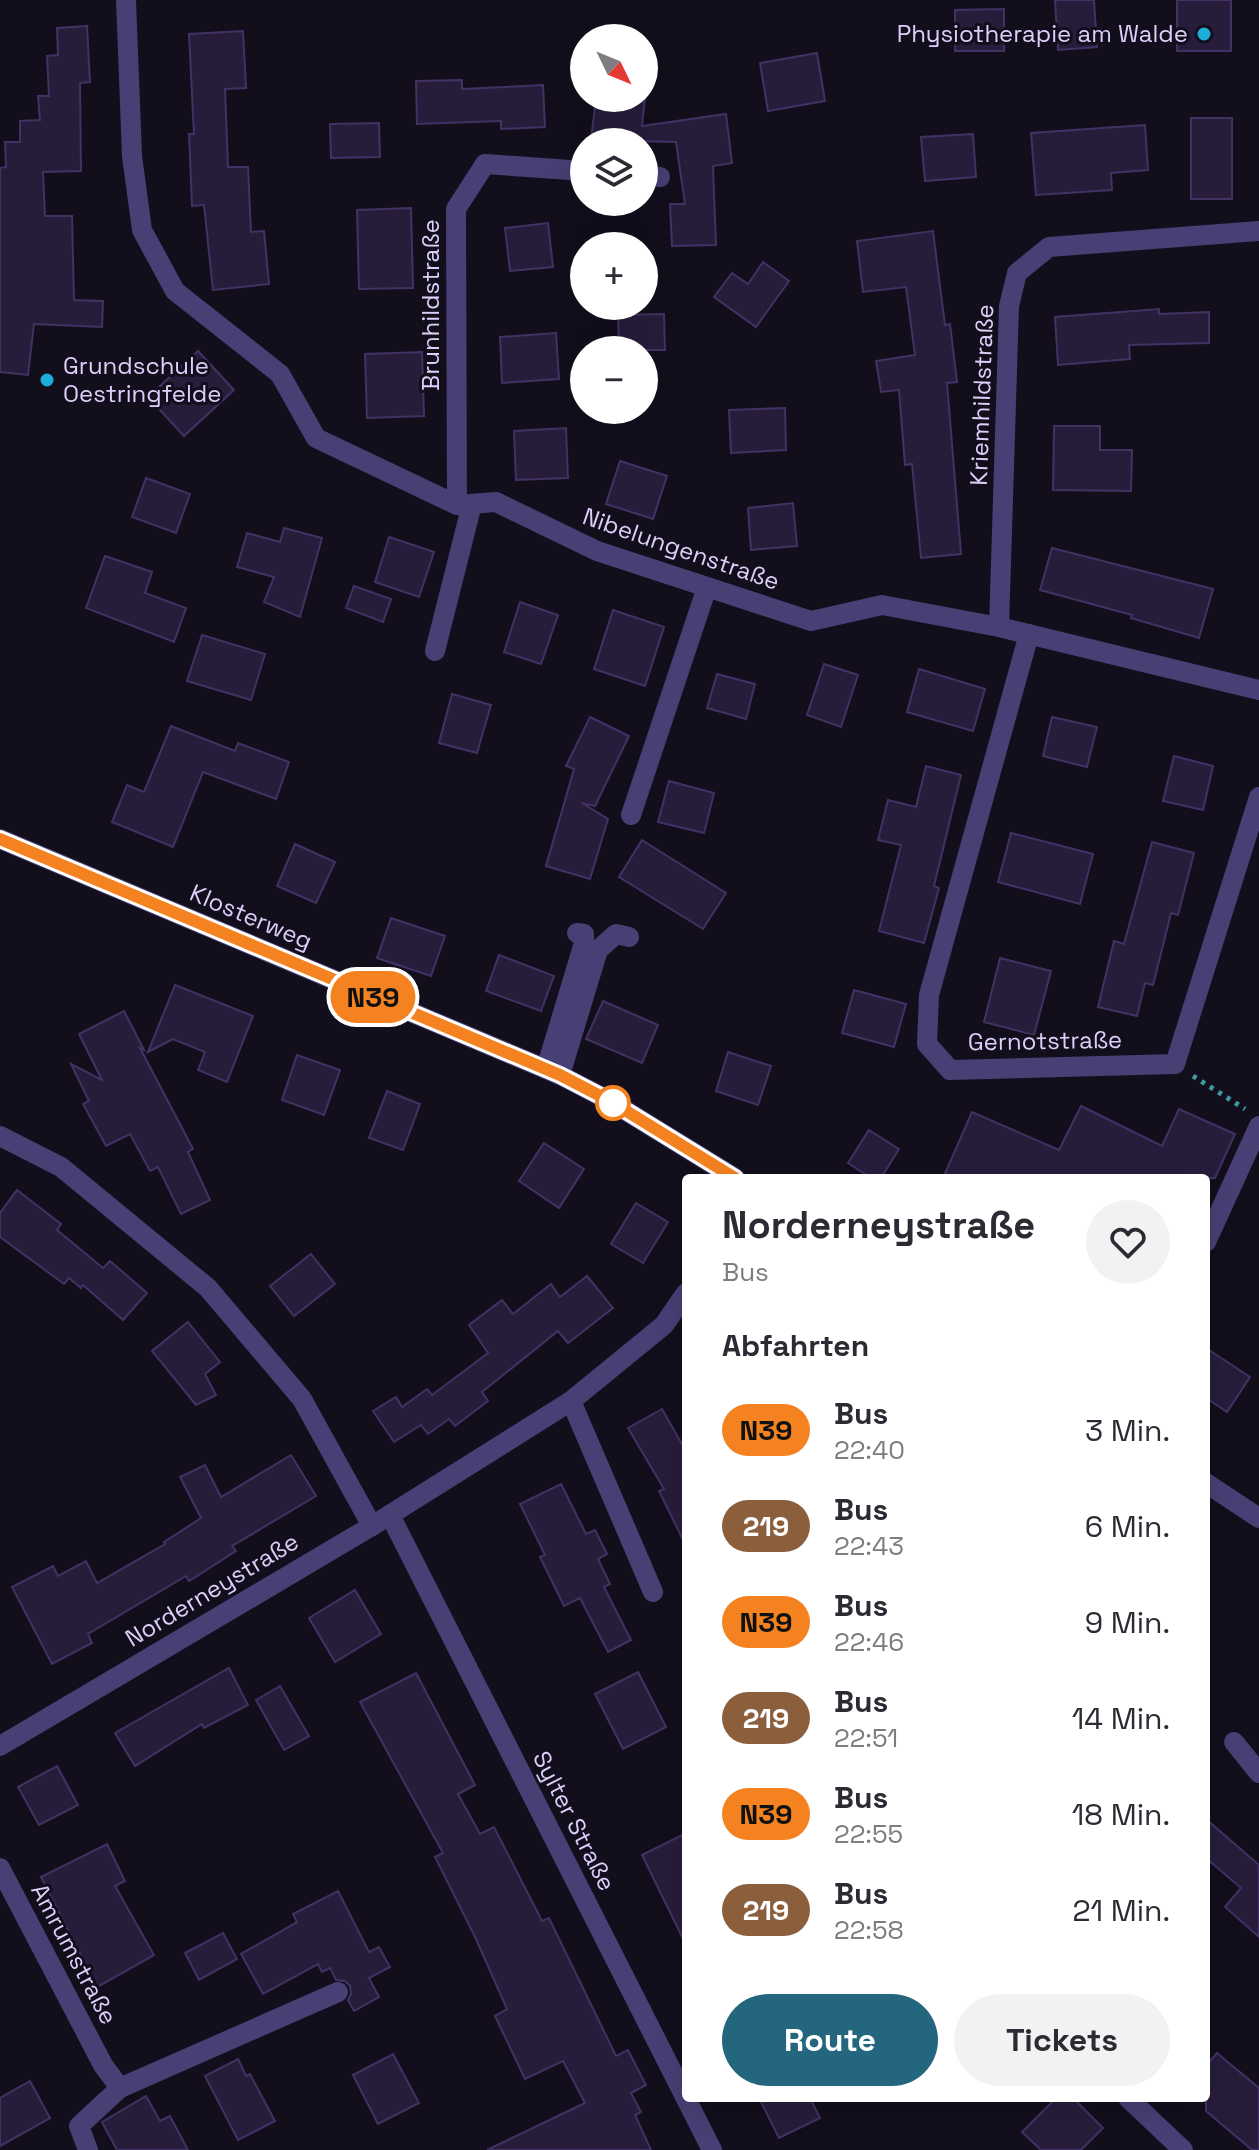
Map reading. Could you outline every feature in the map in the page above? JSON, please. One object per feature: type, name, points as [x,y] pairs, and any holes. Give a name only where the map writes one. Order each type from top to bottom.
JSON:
[{"type":"street","name":"Nibelungenstraße","points":[[126,0],[132,156],[142,230],[175,291],[280,374],[316,438],[465,504],[496,502],[597,551],[811,621],[882,605],[999,627],[1259,690]]},
{"type":"street","name":"Brunhildstraße","points":[[465,504],[456,209],[485,164],[570,170]]},
{"type":"street","name":"Kriemhildstraße","points":[[999,627],[1009,306],[1017,273],[1049,247],[1259,231]]},
{"type":"street","points":[[435,651],[465,504]]},
{"type":"street","points":[[631,815],[707,587]]},
{"type":"street","name":"Gernotstraße","points":[[1029,634],[929,995],[927,1044],[950,1070],[1175,1064]]},
{"type":"street","points":[[1175,1064],[1259,797]]},
{"type":"street","name":"Klosterweg","points":[[0,839],[553,1072],[610,1101],[729,1174]]},
{"type":"street","points":[[553,1072],[584,943],[584,934],[577,933]]},
{"type":"street","points":[[553,1072],[598,950],[616,934],[629,937]]},
{"type":"street","points":[[1210,1231],[1253,1118]]},
{"type":"street","points":[[0,1136],[61,1167],[208,1288],[302,1399],[372,1526]]},
{"type":"street","name":"Norderneystraße","points":[[0,1746],[372,1526],[571,1401],[664,1325],[682,1299]]},
{"type":"street","points":[[571,1401],[653,1592]]},
{"type":"street","points":[[1210,1486],[1259,1518]]},
{"type":"street","name":"Sylter Straße","points":[[390,1515],[682,2091]]},
{"type":"street","points":[[1234,1742],[1259,1773]]},
{"type":"street","name":"Amrumstraße","points":[[0,1868],[103,2065],[120,2088]]},
{"type":"street","points":[[88,2150],[79,2126],[120,2088],[338,1992]]},
{"type":"street","name":"Sylter Straße","points":[[688,2102],[712,2150]]},
{"type":"street","points":[[1132,2102],[1183,2150]]},
{"type":"path","points":[[1175,1064],[1253,1118]]},
{"type":"building","points":[[1055,0],[1094,0],[1097,47],[1058,50]]},
{"type":"building","name":"Physiotherapie am Walde","points":[[1177,0],[1231,0],[1231,51],[1177,51]]},
{"type":"building","points":[[1004,9],[1004,51],[955,51],[955,10]]},
{"type":"building","points":[[87,26],[90,82],[80,83],[81,171],[43,172],[45,216],[72,216],[74,300],[103,301],[102,327],[34,324],[28,375],[0,372],[0,168],[6,167],[5,142],[20,142],[20,121],[40,120],[38,96],[49,96],[47,56],[58,55],[57,28]]},
{"type":"building","points":[[243,31],[246,88],[225,89],[228,167],[248,167],[251,232],[264,231],[269,284],[213,290],[204,205],[192,206],[189,134],[194,134],[189,34]]},
{"type":"building","points":[[817,53],[825,101],[768,111],[760,63]]},
{"type":"building","points":[[462,80],[462,89],[543,85],[545,127],[501,129],[501,121],[417,124],[416,81]]},
{"type":"building","points":[[594,112],[644,112],[642,126],[726,114],[732,163],[713,166],[716,245],[672,246],[670,204],[685,204],[676,142],[658,142],[658,128],[592,128]]},
{"type":"building","points":[[1191,118],[1232,118],[1232,199],[1191,199]]},
{"type":"building","points":[[379,123],[380,157],[331,158],[330,124]]},
{"type":"building","points":[[1145,125],[1148,170],[1111,173],[1112,190],[1036,195],[1031,133]]},
{"type":"building","points":[[973,134],[976,177],[925,181],[921,137]]},
{"type":"building","points":[[411,208],[413,288],[359,289],[357,210]]},
{"type":"building","points":[[548,223],[553,267],[510,271],[505,228]]},
{"type":"building","points":[[933,231],[945,325],[950,324],[957,382],[947,383],[961,554],[921,558],[912,464],[905,465],[899,390],[881,392],[876,361],[915,355],[906,287],[863,292],[857,241]]},
{"type":"building","points":[[763,262],[789,281],[756,327],[714,297],[732,273],[748,284]]},
{"type":"building","points":[[1159,309],[1159,314],[1209,312],[1209,343],[1129,345],[1130,359],[1058,365],[1055,317]]},
{"type":"building","points":[[658,314],[664,314],[665,350],[658,350],[658,336],[619,336],[618,320],[658,320]]},
{"type":"building","points":[[556,333],[559,379],[502,383],[500,337]]},
{"type":"building","points":[[198,351],[234,390],[184,436],[148,397]]},
{"type":"building","points":[[422,352],[424,416],[367,418],[365,354]]},
{"type":"building","points":[[785,408],[786,450],[731,453],[729,410]]},
{"type":"building","points":[[1054,426],[1100,426],[1100,450],[1132,450],[1131,491],[1053,490]]},
{"type":"building","points":[[566,428],[568,478],[516,480],[514,431]]},
{"type":"building","points":[[620,461],[667,476],[653,519],[606,504]]},
{"type":"building","points":[[146,478],[190,494],[176,533],[132,517]]},
{"type":"building","points":[[793,503],[797,546],[751,550],[748,508]]},
{"type":"building","points":[[284,528],[322,538],[300,617],[264,602],[274,577],[237,567],[247,533],[280,542]]},
{"type":"building","points":[[389,537],[434,552],[419,597],[375,582]]},
{"type":"building","points":[[1052,548],[1213,589],[1199,638],[1131,618],[1132,615],[1040,590]]},
{"type":"building","points":[[105,556],[152,572],[145,593],[186,608],[174,642],[86,608]]},
{"type":"building","points":[[354,586],[391,599],[383,622],[346,608]]},
{"type":"building","points":[[520,602],[558,615],[541,664],[504,652]]},
{"type":"building","points":[[613,610],[664,627],[645,686],[594,669]]},
{"type":"building","points":[[202,635],[265,654],[251,700],[187,681]]},
{"type":"building","points":[[824,664],[858,675],[841,727],[807,715]]},
{"type":"building","points":[[919,669],[985,689],[973,731],[907,712]]},
{"type":"building","points":[[717,674],[755,684],[746,719],[707,708]]},
{"type":"building","points":[[452,694],[491,705],[477,753],[439,743]]},
{"type":"building","points":[[590,717],[629,736],[595,806],[582,803],[608,819],[590,879],[546,866],[574,769],[566,766]]},
{"type":"building","points":[[1052,717],[1097,727],[1087,767],[1043,756]]},
{"type":"building","points":[[171,726],[235,751],[238,743],[289,762],[276,799],[203,772],[173,847],[112,822],[127,785],[144,792]]},
{"type":"building","points":[[1174,756],[1213,766],[1203,810],[1163,801]]},
{"type":"building","points":[[926,766],[961,775],[934,886],[939,888],[924,943],[879,931],[901,845],[878,840],[888,800],[916,807]]},
{"type":"building","points":[[669,781],[714,793],[704,833],[658,822]]},
{"type":"building","points":[[1011,833],[1093,854],[1080,904],[998,882]]},
{"type":"building","points":[[642,840],[726,893],[703,929],[619,877]]},
{"type":"building","points":[[1152,842],[1194,853],[1178,915],[1171,913],[1153,985],[1145,983],[1137,1016],[1098,1007],[1114,941],[1124,944]]},
{"type":"building","points":[[295,844],[335,862],[316,903],[277,886]]},
{"type":"building","points":[[391,918],[445,936],[431,976],[377,958]]},
{"type":"building","points":[[499,955],[554,976],[541,1011],[486,991]]},
{"type":"building","points":[[1000,958],[1051,971],[1034,1035],[984,1022]]},
{"type":"building","points":[[175,985],[253,1016],[227,1082],[198,1070],[205,1052],[173,1039],[148,1052]]},
{"type":"building","points":[[854,990],[906,1004],[894,1047],[842,1033]]},
{"type":"building","points":[[603,1001],[658,1025],[642,1063],[586,1039]]},
{"type":"building","points":[[124,1011],[193,1149],[188,1152],[210,1200],[181,1214],[158,1167],[150,1171],[130,1134],[106,1146],[83,1104],[89,1101],[71,1064],[102,1080],[79,1034]]},
{"type":"building","points":[[728,1052],[771,1066],[758,1105],[716,1091]]},
{"type":"building","points":[[297,1055],[340,1070],[324,1115],[282,1100]]},
{"type":"building","points":[[387,1091],[420,1104],[403,1150],[369,1138]]},
{"type":"building","points":[[1081,1106],[1162,1146],[1179,1109],[1235,1134],[1215,1178],[1210,1178],[1210,1174],[945,1174],[972,1112],[1059,1150]]},
{"type":"building","points":[[869,1130],[899,1149],[883,1174],[865,1174],[848,1163]]},
{"type":"building","points":[[544,1143],[584,1169],[559,1208],[519,1181]]},
{"type":"building","points":[[17,1190],[61,1224],[57,1230],[103,1268],[110,1261],[147,1293],[123,1320],[83,1285],[81,1288],[69,1278],[64,1284],[0,1237],[0,1213]]},
{"type":"building","points":[[636,1203],[668,1222],[643,1263],[611,1244]]},
{"type":"building","points":[[311,1254],[335,1284],[294,1316],[270,1286]]},
{"type":"building","points":[[587,1276],[613,1308],[568,1343],[558,1331],[482,1392],[488,1401],[455,1426],[449,1419],[428,1434],[421,1425],[394,1442],[373,1411],[396,1397],[402,1407],[427,1389],[432,1395],[488,1353],[469,1325],[502,1300],[513,1314],[551,1284],[560,1297]]},
{"type":"building","points":[[188,1322],[220,1362],[205,1374],[216,1395],[196,1405],[152,1351]]},
{"type":"building","points":[[1210,1351],[1250,1377],[1227,1412],[1210,1401]]},
{"type":"building","points":[[662,1409],[682,1444],[682,1538],[659,1491],[664,1489],[628,1428]]},
{"type":"building","points":[[291,1455],[316,1496],[232,1546],[236,1551],[189,1581],[186,1576],[88,1634],[92,1643],[52,1664],[12,1587],[53,1566],[58,1576],[86,1561],[97,1583],[165,1544],[201,1518],[180,1477],[205,1465],[221,1497]]},
{"type":"building","points":[[561,1484],[586,1534],[595,1530],[607,1554],[598,1559],[610,1584],[604,1587],[631,1640],[608,1652],[580,1598],[564,1606],[540,1557],[545,1555],[520,1504]]},
{"type":"building","points":[[355,1590],[381,1634],[335,1662],[309,1618]]},
{"type":"building","points":[[229,1668],[248,1705],[204,1728],[202,1724],[135,1766],[115,1733]]},
{"type":"building","points":[[638,1672],[666,1727],[623,1749],[595,1694]]},
{"type":"building","points":[[416,1673],[475,1785],[458,1794],[480,1834],[494,1827],[542,1921],[549,1918],[616,2056],[628,2050],[646,2085],[631,2093],[641,2112],[635,2115],[651,2150],[487,2150],[585,2103],[563,2061],[525,2079],[495,2016],[507,2009],[435,1857],[443,1853],[360,1702]]},
{"type":"building","points":[[280,1686],[309,1736],[284,1750],[256,1700]]},
{"type":"building","points":[[57,1766],[78,1805],[39,1825],[18,1787]]},
{"type":"building","points":[[1210,1822],[1259,1865],[1259,1937],[1225,1907],[1241,1888],[1210,1861]]},
{"type":"building","points":[[682,1835],[682,1937],[642,1855]]},
{"type":"building","points":[[107,1844],[125,1881],[115,1886],[154,1955],[97,1987],[41,1877]]},
{"type":"building","points":[[338,1891],[369,1952],[379,1947],[390,1967],[369,1978],[379,1997],[354,2011],[348,2000],[350,1986],[345,1981],[336,1980],[330,1968],[322,1972],[318,1964],[263,1994],[241,1954],[297,1922],[293,1914]]},
{"type":"building","points":[[223,1933],[237,1959],[199,1980],[185,1953]]},
{"type":"building","points":[[1217,2053],[1259,2088],[1259,2150],[1252,2150],[1206,2111],[1206,2102],[1210,2102],[1210,2061]]},
{"type":"building","points":[[393,2054],[419,2103],[378,2124],[353,2075]]},
{"type":"building","points":[[238,2059],[246,2076],[250,2074],[275,2121],[238,2140],[205,2076]]},
{"type":"building","points":[[30,2081],[50,2118],[0,2146],[0,2098]]},
{"type":"building","points":[[146,2096],[160,2121],[170,2116],[188,2150],[117,2150],[102,2122]]},
{"type":"building","points":[[761,2102],[812,2102],[820,2118],[779,2138]]},
{"type":"building","points":[[1052,2102],[1077,2102],[1103,2128],[1081,2150],[1041,2150],[1022,2132]]},
{"type":"bus line","name":"N39","points":[[0,839],[560,1075],[610,1101],[729,1174]]},
{"type":"place","name":"Physiotherapie am Walde","points":[[1204,34]]},
{"type":"place","name":"Grundschule Oestringfelde","points":[[47,380]]}]
